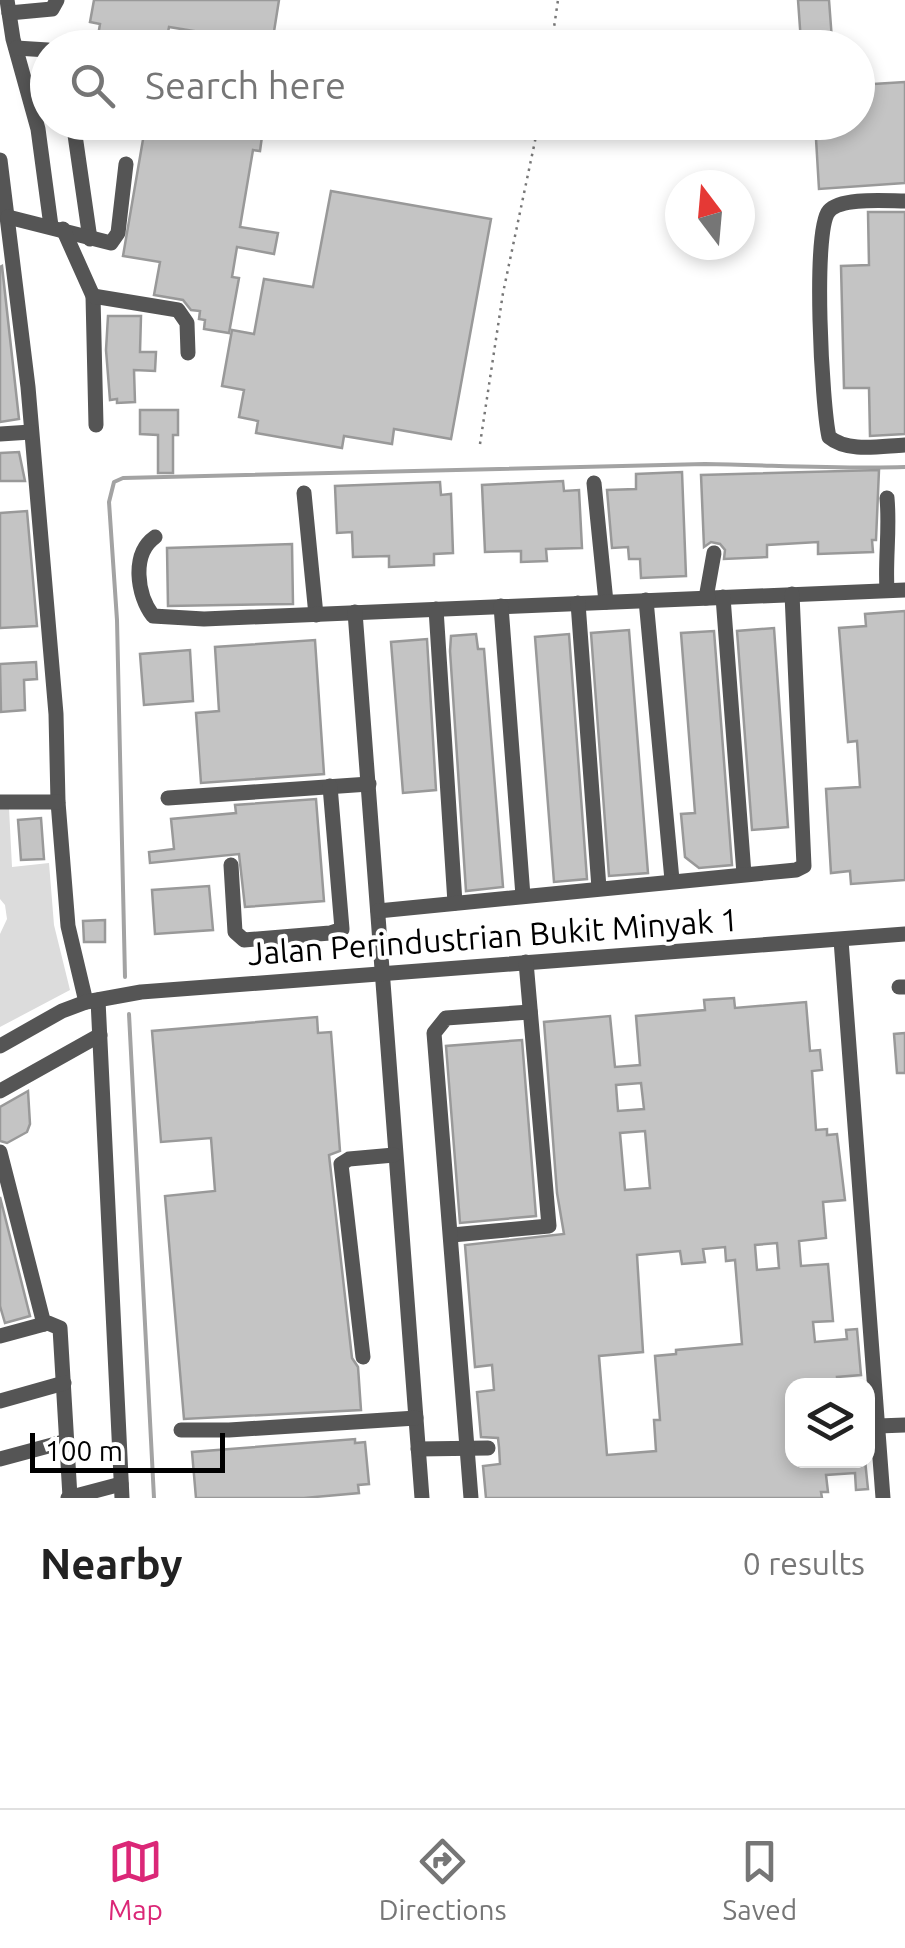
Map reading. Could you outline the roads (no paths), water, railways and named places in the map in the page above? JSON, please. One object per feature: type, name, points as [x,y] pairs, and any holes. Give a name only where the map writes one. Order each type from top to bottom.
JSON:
[{"type":"street","points":[[30,104],[10,44],[8,6],[52,9],[57,0]]},
{"type":"street","points":[[40,140],[57,228],[93,296],[96,425]]},
{"type":"street","points":[[76,140],[90,239]]},
{"type":"street","points":[[0,160],[31,432],[56,714],[68,926],[100,1035],[122,1491],[69,1498],[60,1328],[44,1324],[0,1336]]},
{"type":"street","points":[[8,216],[112,243],[117,238],[126,164]]},
{"type":"street","points":[[905,201],[842,204],[830,210],[822,226],[820,261],[824,397],[830,436],[838,444],[851,446],[905,445]]},
{"type":"street","points":[[93,296],[178,310],[187,323],[188,353]]},
{"type":"street","points":[[0,434],[31,432]]},
{"type":"street","points":[[594,483],[606,602]]},
{"type":"street","points":[[304,492],[316,615]]},
{"type":"street","points":[[887,498],[887,590]]},
{"type":"street","points":[[155,538],[144,545],[139,566],[144,604],[153,616],[204,619],[905,590]]},
{"type":"street","points":[[714,553],[714,598],[744,874]]},
{"type":"street","points":[[378,910],[804,866],[792,594]]},
{"type":"street","points":[[646,600],[672,880]]},
{"type":"street","points":[[578,603],[600,888]]},
{"type":"street","points":[[501,606],[524,896]]},
{"type":"street","points":[[436,609],[455,903]]},
{"type":"street","points":[[355,612],[422,1498]]},
{"type":"street","points":[[168,798],[368,784]]},
{"type":"street","points":[[231,864],[236,932],[244,940],[330,933],[342,928],[330,786]]},
{"type":"street","points":[[0,802],[58,802]]},
{"type":"street","name":"Jalan Perindustrian Bukit Minyak 1","points":[[0,1046],[62,1011],[142,992],[905,934]]},
{"type":"street","points":[[840,940],[883,1498]]},
{"type":"street","points":[[452,1235],[549,1226],[526,962]]},
{"type":"street","points":[[471,1498],[434,1033],[446,1018],[530,1012]]},
{"type":"street","points":[[0,1090],[100,1035]]},
{"type":"street","points":[[0,1152],[44,1324]]},
{"type":"street","points":[[363,1358],[341,1164],[349,1159],[394,1155]]},
{"type":"street","points":[[0,1400],[64,1383]]},
{"type":"street","points":[[181,1430],[416,1418]]},
{"type":"street","points":[[878,1426],[905,1425]]},
{"type":"street","points":[[0,1459],[67,1441]]},
{"type":"street","points":[[418,1449],[488,1448]]},
{"type":"waterway","points":[[125,977],[117,620],[109,502],[114,482],[123,478],[705,464],[905,467]]},
{"type":"waterway","points":[[129,1014],[154,1498]]}]
